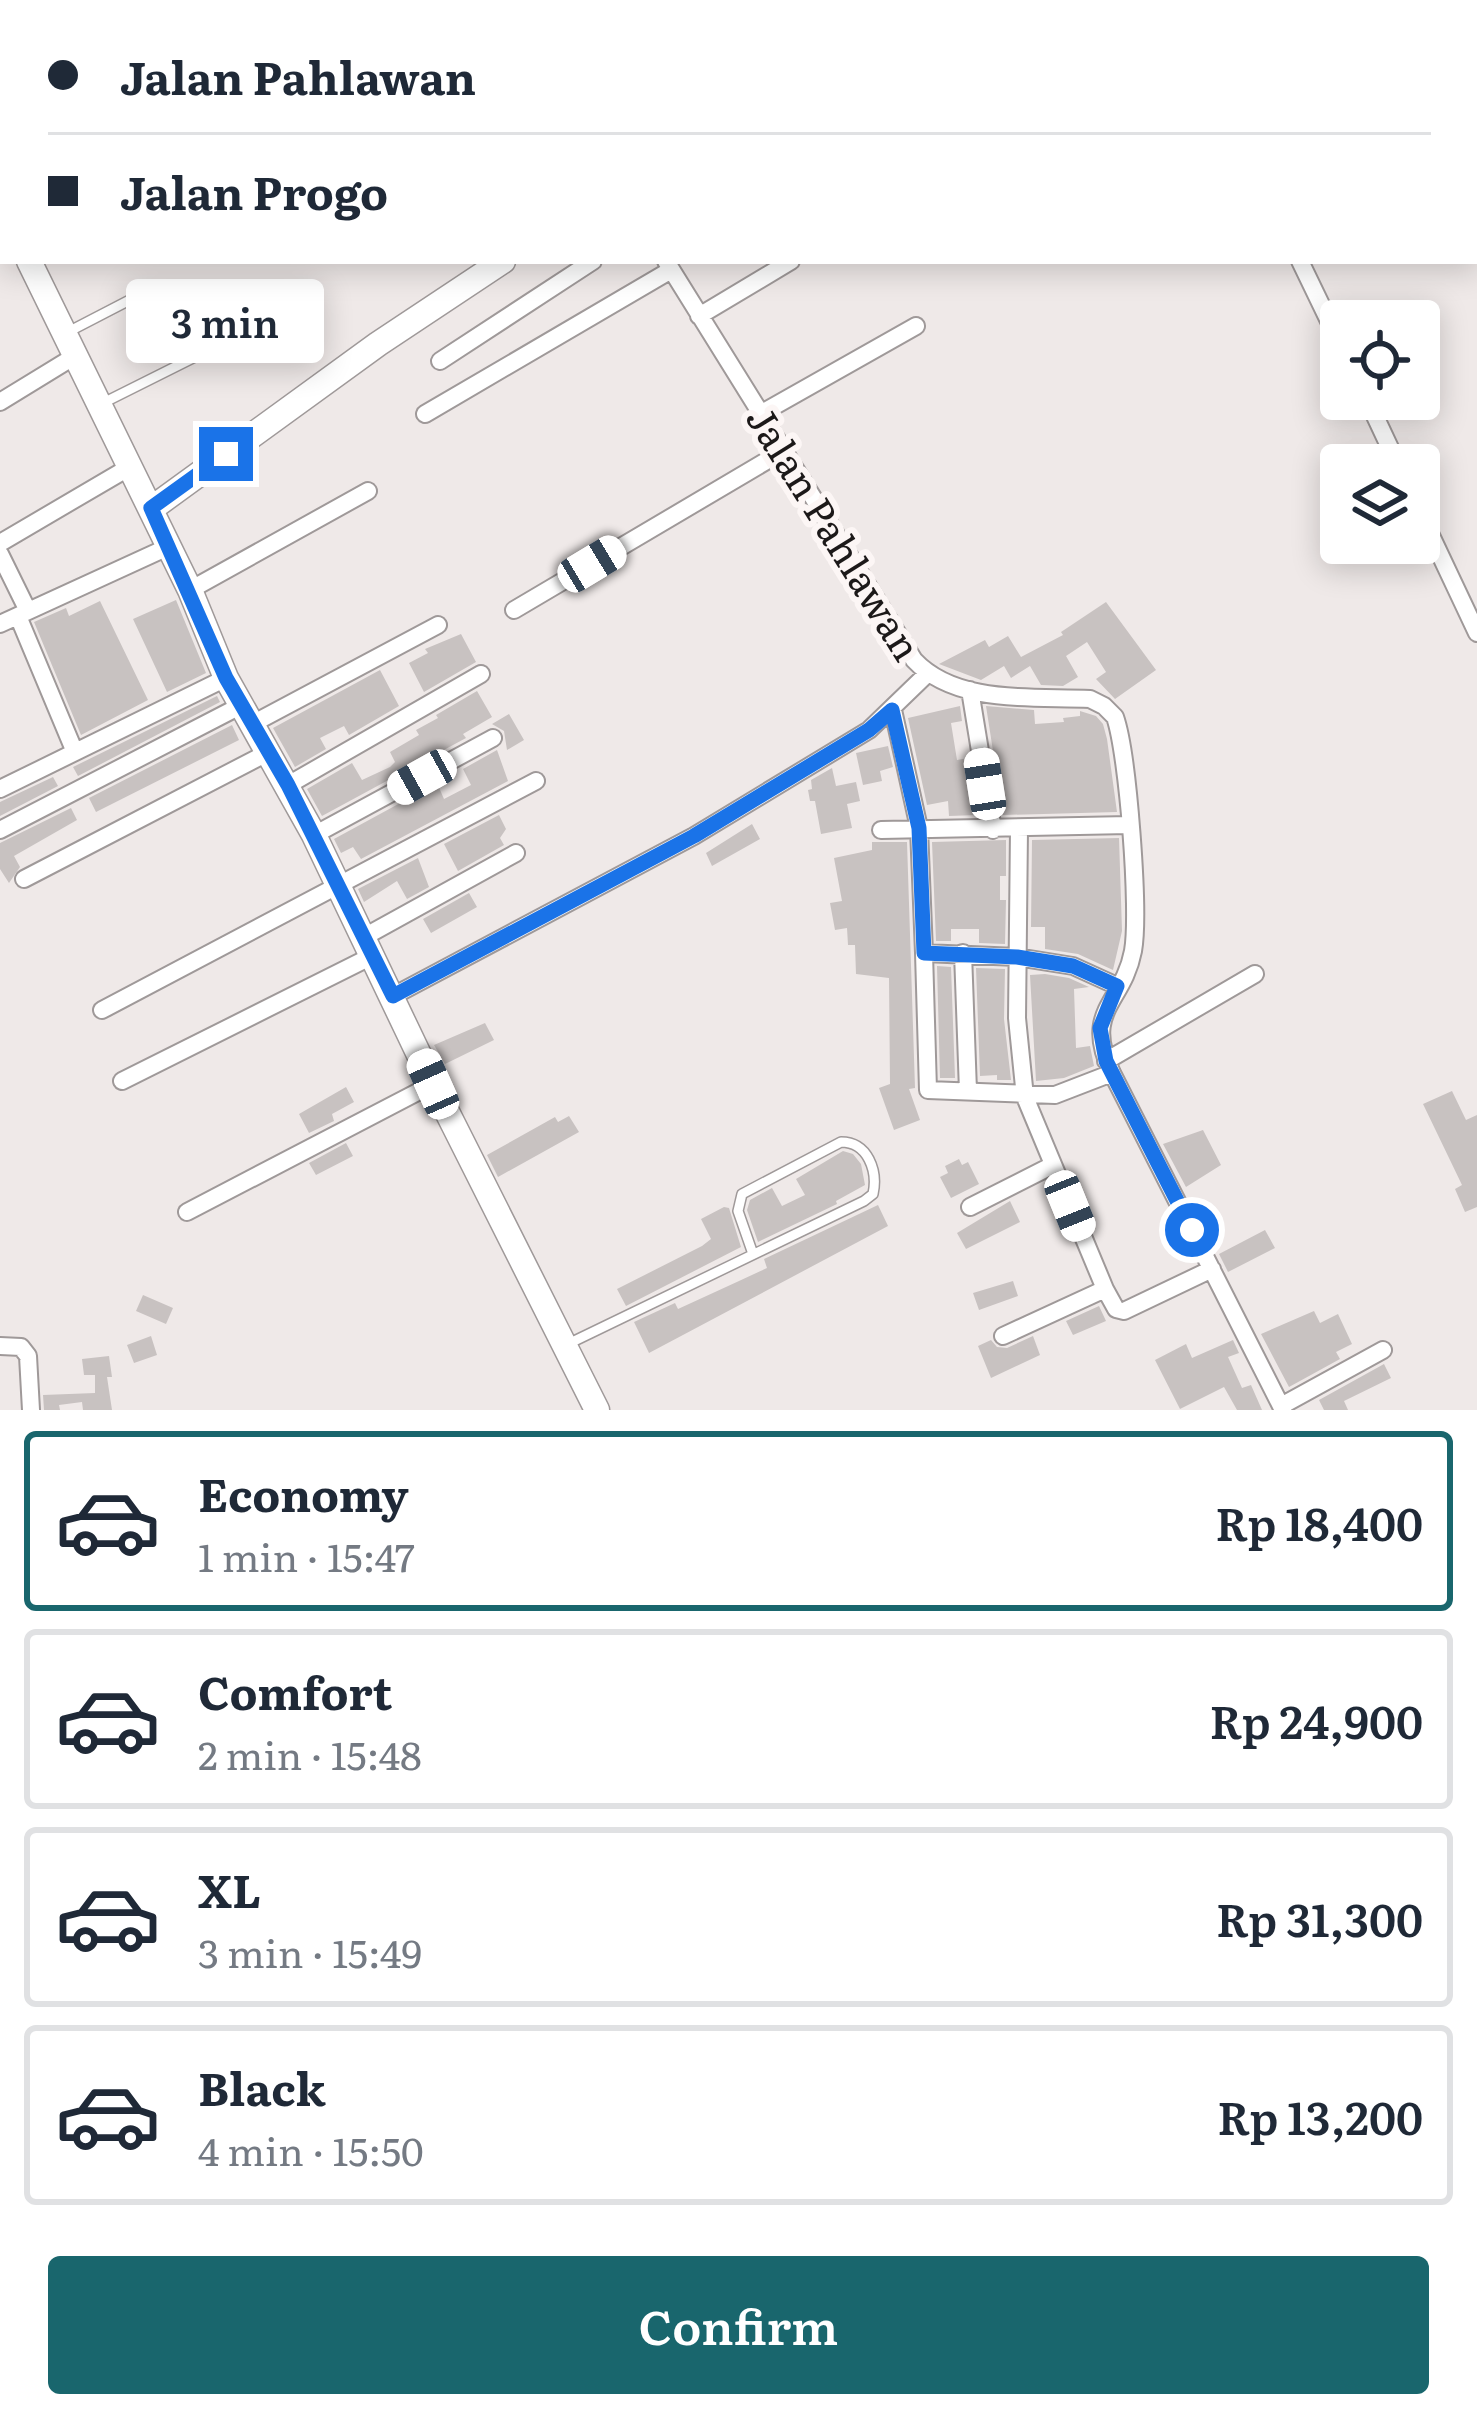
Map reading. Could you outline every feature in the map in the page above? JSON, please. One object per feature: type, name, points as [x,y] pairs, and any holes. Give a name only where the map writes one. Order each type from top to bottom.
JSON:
[{"type":"street","points":[[30,264],[190,590],[226,678],[314,835],[597,1410]]},
{"type":"street","points":[[151,508],[378,344],[498,264]]},
{"type":"street","points":[[440,361],[588,264]]},
{"type":"street","points":[[699,316],[786,264]]},
{"type":"street","points":[[1301,264],[1320,302]]},
{"type":"street","points":[[425,414],[669,265]]},
{"type":"street","name":"Jalan Pahlawan","points":[[669,265],[927,674],[970,690],[1090,699],[1115,717],[1129,825],[1134,936],[1130,961],[1100,1028],[1109,1067]]},
{"type":"street","points":[[762,413],[916,326]]},
{"type":"street","points":[[0,402],[71,345]]},
{"type":"street","points":[[514,610],[785,450]]},
{"type":"street","points":[[0,543],[128,468]]},
{"type":"street","points":[[190,590],[368,491]]},
{"type":"street","points":[[15,617],[168,547]]},
{"type":"street","points":[[0,554],[15,617],[74,750]]},
{"type":"street","points":[[1440,555],[1477,633]]},
{"type":"street","points":[[0,830],[438,625]]},
{"type":"street","points":[[288,785],[481,674]]},
{"type":"street","points":[[393,996],[694,836],[869,730],[927,674]]},
{"type":"street","points":[[0,789],[226,678]]},
{"type":"street","points":[[970,690],[993,830]]},
{"type":"street","points":[[892,710],[919,828],[927,1089],[1055,1095],[1109,1067],[1255,974]]},
{"type":"street","points":[[314,835],[493,738]]},
{"type":"street","points":[[24,879],[269,752]]},
{"type":"street","points":[[102,1010],[536,781]]},
{"type":"street","points":[[881,830],[1129,825]]},
{"type":"street","points":[[1019,830],[1017,1018],[1025,1097],[1105,1288],[1116,1310],[1124,1311],[1212,1269]]},
{"type":"street","points":[[122,1081],[369,946],[516,853]]},
{"type":"street","points":[[924,953],[1017,957],[1073,966],[1117,986]]},
{"type":"street","points":[[963,953],[968,1091]]},
{"type":"street","points":[[1109,1067],[1282,1408],[1383,1350]]},
{"type":"street","points":[[187,1212],[433,1084]]},
{"type":"street","points":[[970,1207],[1053,1165]]},
{"type":"street","points":[[1003,1336],[1105,1288]]},
{"type":"street","points":[[0,1346],[21,1347],[28,1356],[32,1410]]},
{"type":"lane","points":[[71,345],[149,290]]},
{"type":"lane","points":[[98,405],[219,345]]},
{"type":"lane","points":[[566,1345],[753,1255],[873,1194],[871,1163],[860,1146],[842,1142],[742,1194],[738,1210],[753,1255]]},
{"type":"building","points":[[176,600],[206,673],[167,692],[133,619]]},
{"type":"building","points":[[100,601],[148,700],[81,735],[34,622],[66,608],[69,616]]},
{"type":"building","points":[[1106,602],[1156,670],[1115,699],[1096,679],[1106,672],[1087,642],[1066,656],[1078,677],[1063,686],[1041,685],[1030,666],[1011,678],[1004,666],[981,680],[939,664],[985,640],[989,647],[1008,636],[1021,657],[1063,635]]},
{"type":"building","points":[[461,634],[476,662],[424,692],[409,663],[428,653],[425,649]]},
{"type":"building","points":[[380,670],[399,706],[349,735],[344,726],[320,738],[326,749],[295,767],[273,728]]},
{"type":"building","points":[[477,691],[492,717],[463,734],[466,738],[322,816],[307,789],[352,763],[362,780],[390,767],[395,762],[390,752],[419,735],[416,730],[436,715]]},
{"type":"building","points":[[217,696],[220,702],[78,776],[73,767]]},
{"type":"building","points":[[960,706],[962,721],[951,723],[957,760],[968,758],[978,815],[949,816],[948,801],[927,805],[908,718]]},
{"type":"building","points":[[986,706],[1034,710],[1035,724],[1064,722],[1063,718],[1080,716],[1080,711],[1096,716],[1107,739],[1117,812],[1003,815]]},
{"type":"building","points":[[509,714],[524,740],[507,750],[504,731],[492,724]]},
{"type":"building","points":[[232,725],[239,740],[96,812],[89,798]]},
{"type":"building","points":[[888,746],[893,767],[880,771],[882,781],[863,785],[856,753]]},
{"type":"building","points":[[497,750],[508,781],[361,859],[353,847],[341,853],[334,839],[437,783],[444,799],[471,785],[463,769]]},
{"type":"building","points":[[832,768],[836,786],[856,782],[860,801],[847,804],[852,828],[821,834],[808,790],[811,780]]},
{"type":"building","points":[[53,777],[58,786],[0,816],[0,802]]},
{"type":"building","points":[[71,808],[77,820],[14,856],[20,867],[9,883],[0,869],[0,843]]},
{"type":"building","points":[[499,815],[506,829],[500,838],[504,845],[458,871],[444,844]]},
{"type":"building","points":[[752,824],[760,839],[712,866],[706,853]]},
{"type":"building","points":[[1119,838],[1122,931],[1113,970],[1078,954],[1045,949],[1045,927],[1031,927],[1032,840]]},
{"type":"building","points":[[1006,840],[1006,876],[1000,876],[1000,900],[1006,900],[1005,944],[979,943],[979,929],[951,929],[951,941],[936,941],[932,842]]},
{"type":"building","points":[[872,842],[907,842],[915,1088],[909,1089],[920,1120],[894,1130],[879,1088],[890,1084],[889,978],[856,974],[855,945],[848,945],[847,928],[835,930],[830,903],[842,901],[834,858],[872,850]]},
{"type":"building","points":[[418,858],[429,887],[407,899],[397,881],[364,902],[358,889]]},
{"type":"building","points":[[469,893],[477,907],[431,933],[423,919]]},
{"type":"building","points":[[937,966],[951,967],[955,1078],[940,1078]]},
{"type":"building","points":[[976,968],[1005,969],[1004,1019],[1011,1080],[980,1076]]},
{"type":"building","points":[[1045,974],[1089,987],[1074,989],[1076,1048],[1090,1046],[1094,1066],[1064,1078],[1036,1081],[1030,975]]},
{"type":"building","points":[[485,1023],[494,1040],[445,1064],[434,1045]]},
{"type":"building","points":[[346,1087],[354,1102],[332,1114],[334,1121],[309,1133],[299,1114]]},
{"type":"building","points":[[1452,1091],[1466,1120],[1477,1115],[1477,1207],[1465,1212],[1455,1189],[1462,1185],[1423,1104]]},
{"type":"building","points":[[569,1116],[579,1132],[498,1177],[487,1155],[555,1117],[558,1122]]},
{"type":"building","points":[[1203,1130],[1221,1165],[1186,1187],[1163,1144]]},
{"type":"building","points":[[346,1143],[353,1156],[316,1175],[309,1163]]},
{"type":"building","points":[[843,1151],[861,1164],[865,1185],[837,1204],[758,1242],[747,1210],[750,1200],[772,1188],[782,1206],[805,1195],[796,1179]]},
{"type":"building","points":[[959,1159],[962,1165],[968,1162],[979,1184],[951,1198],[940,1177],[948,1173],[945,1166]]},
{"type":"building","points":[[1010,1201],[1020,1222],[966,1249],[957,1233]]},
{"type":"building","points":[[878,1205],[888,1226],[649,1353],[634,1322],[675,1303],[678,1309],[767,1268],[764,1259]]},
{"type":"building","points":[[729,1208],[741,1247],[626,1306],[617,1289],[702,1246],[711,1239],[701,1219]]},
{"type":"building","points":[[1265,1230],[1275,1248],[1228,1272],[1219,1254]]},
{"type":"building","points":[[1013,1281],[1018,1296],[979,1310],[973,1293]]},
{"type":"building","points":[[143,1295],[173,1308],[166,1324],[136,1311]]},
{"type":"building","points":[[1099,1306],[1106,1321],[1073,1335],[1066,1321]]},
{"type":"building","points":[[1314,1311],[1320,1323],[1338,1314],[1352,1344],[1336,1352],[1340,1359],[1289,1387],[1261,1334]]},
{"type":"building","points":[[151,1336],[157,1355],[134,1363],[127,1345]]},
{"type":"building","points":[[1033,1336],[1040,1355],[991,1378],[978,1346],[991,1340],[1007,1348]]},
{"type":"building","points":[[1233,1340],[1239,1353],[1228,1357],[1242,1388],[1251,1385],[1262,1410],[1237,1410],[1224,1387],[1180,1409],[1155,1360],[1186,1344],[1192,1358]]},
{"type":"building","points":[[109,1356],[112,1410],[83,1410],[82,1402],[44,1410],[43,1395],[95,1393],[95,1375],[84,1375],[82,1359]]},
{"type":"building","points":[[1384,1364],[1391,1378],[1344,1401],[1348,1410],[1324,1410],[1319,1400]]},
{"type":"route","points":[[226,454],[151,508],[226,678],[288,785],[393,996],[694,836],[869,730],[892,710],[919,828],[924,953],[1017,957],[1073,966],[1117,986],[1100,1028],[1106,1061],[1192,1230]]}]
